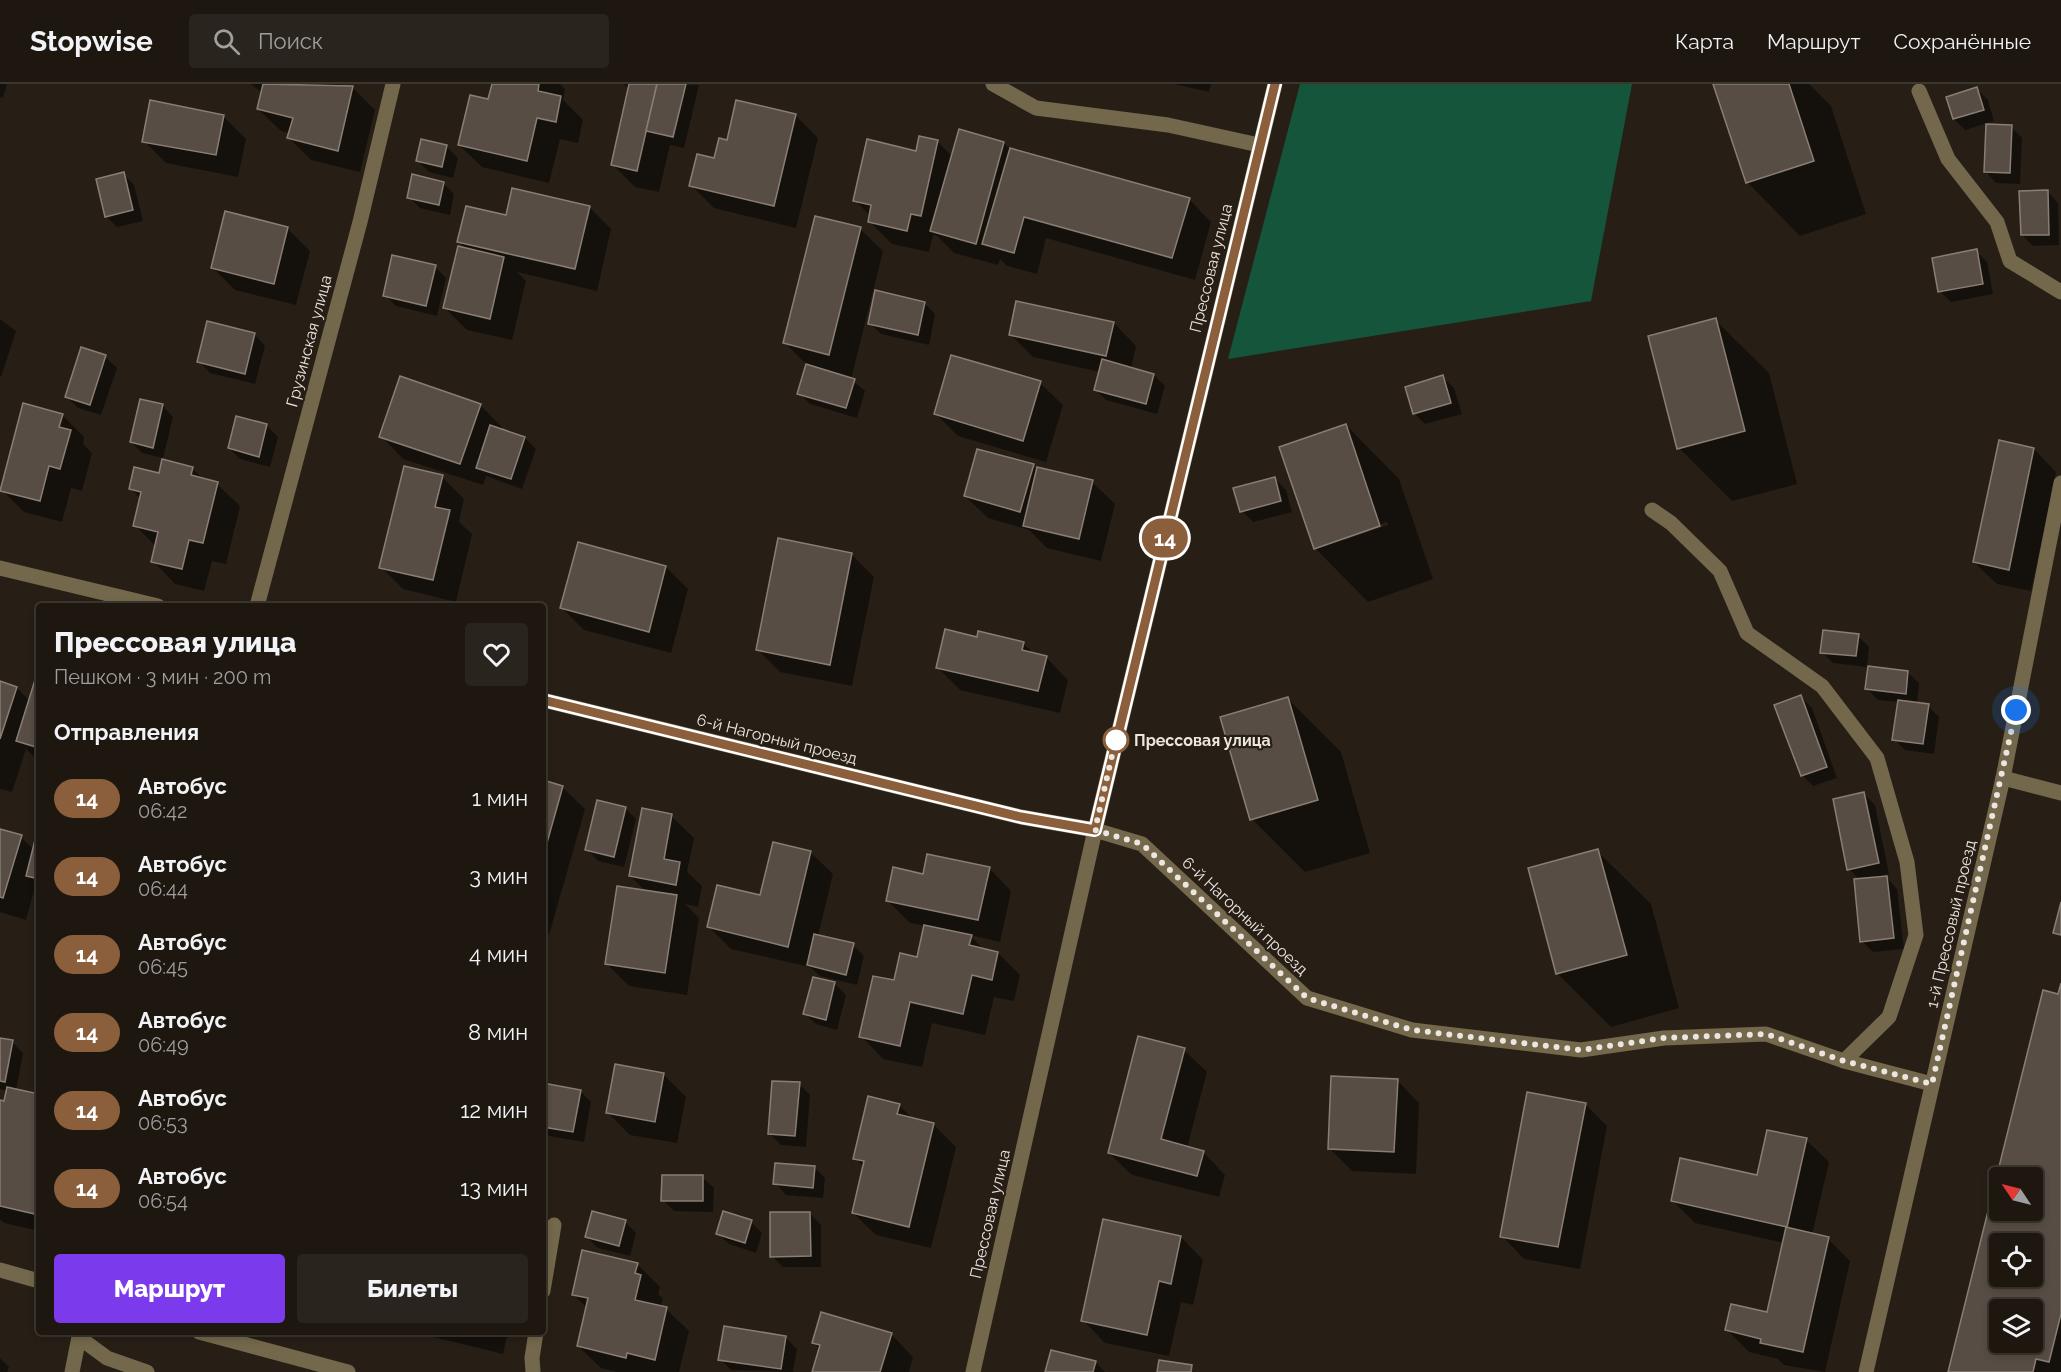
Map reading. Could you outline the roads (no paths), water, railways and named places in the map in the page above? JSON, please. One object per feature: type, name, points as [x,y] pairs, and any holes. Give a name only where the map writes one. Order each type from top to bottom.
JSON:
[{"type":"street","name":"Грузинская улица","points":[[258,603],[360,222],[393,84]]},
{"type":"street","points":[[993,84],[1036,108],[1168,125],[1259,145]]},
{"type":"street","name":"Прессовая улица","points":[[973,1372],[1095,830],[1275,84]]},
{"type":"street","points":[[1919,91],[1948,159],[1997,222],[2010,261],[2061,292]]},
{"type":"street","name":"1-й Прессовый проезд","points":[[1866,1372],[2003,778],[2061,483]]},
{"type":"street","points":[[1652,510],[1671,523],[1720,571],[1747,633],[1822,686],[1877,758],[1907,862],[1916,935],[1889,1017],[1844,1061]]},
{"type":"street","points":[[0,568],[146,603]]},
{"type":"street","name":"6-й Нагорный проезд","points":[[546,701],[1021,817],[1095,830],[1142,844],[1307,998],[1412,1030],[1581,1050],[1664,1038],[1766,1034],[1844,1061],[1932,1084]]},
{"type":"street","points":[[2003,778],[2061,794]]},
{"type":"street","points":[[546,1273],[554,1225]]},
{"type":"street","points":[[0,1270],[36,1280]]},
{"type":"street","points":[[72,1372],[80,1335],[107,1358],[147,1372]]},
{"type":"street","points":[[210,1335],[348,1372]]},
{"type":"street","points":[[533,1372],[532,1358],[536,1335]]},
{"type":"place","name":"Прессовая улица","points":[[1116,740]]}]
